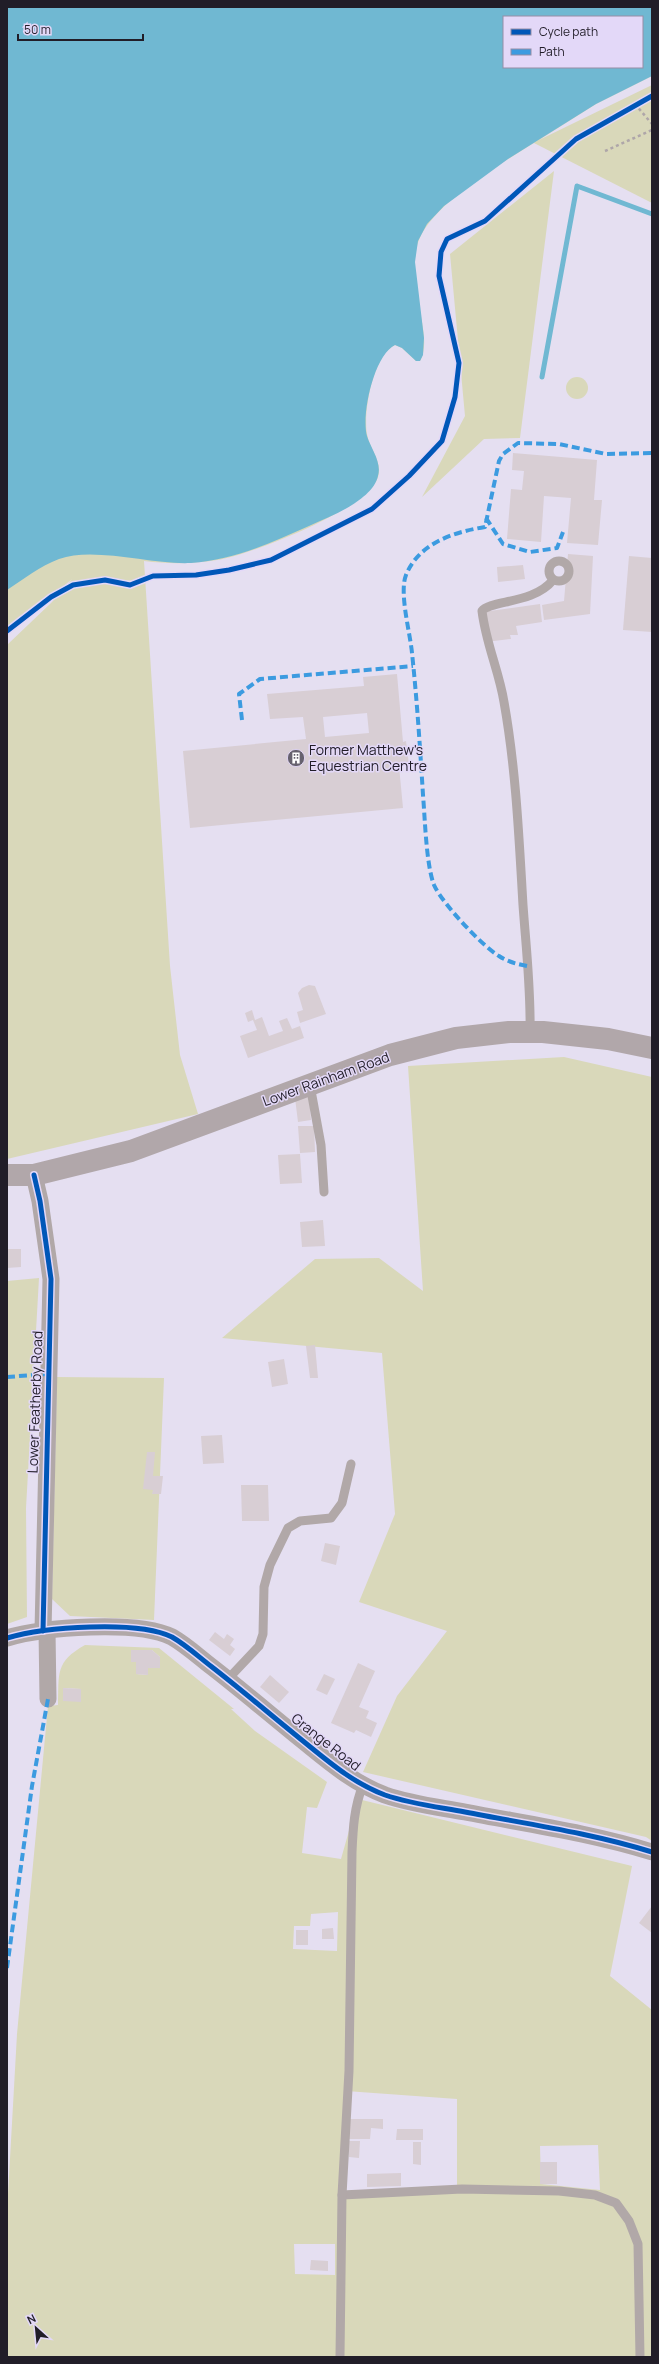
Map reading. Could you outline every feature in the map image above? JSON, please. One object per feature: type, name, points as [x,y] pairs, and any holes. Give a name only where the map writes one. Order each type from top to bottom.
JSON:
[{"type":"main road","name":"Lower Rainham Road","points":[[7,1175],[34,1175],[131,1151],[390,1056],[430,1044],[471,1036],[530,1032],[586,1036],[652,1048]]},
{"type":"street","name":"Lower Featherby Road","points":[[34,1175],[40,1201],[51,1279],[45,1630],[48,1699]]},
{"type":"street","name":"Grange Road","points":[[7,1638],[45,1630],[110,1628],[160,1633],[184,1645],[333,1765],[363,1785],[384,1794],[416,1804],[609,1840],[652,1852]]},
{"type":"lane","points":[[530,1032],[531,1005],[522,880],[509,740],[504,702],[486,641],[482,611],[490,606],[533,595],[553,580]]},
{"type":"lane","points":[[310,1085],[321,1145],[324,1192]]},
{"type":"lane","points":[[228,1680],[259,1646],[263,1634],[264,1587],[270,1565],[288,1528],[300,1521],[330,1518],[342,1503],[351,1464]]},
{"type":"lane","points":[[340,2357],[342,2195],[349,2071],[348,2034],[353,1838],[357,1800],[363,1785]]},
{"type":"lane","points":[[342,2195],[462,2189],[559,2191],[595,2195],[616,2203],[630,2221],[638,2244],[640,2357]]},
{"type":"path","points":[[628,108],[641,102]]},
{"type":"path","points":[[635,104],[652,124]]},
{"type":"path","points":[[605,151],[652,130]]},
{"type":"green space","points":[[517,7],[652,7],[652,76],[596,104],[539,140],[652,85],[652,203],[534,143],[487,173],[453,199],[439,212],[427,226],[419,240],[415,255],[415,272],[424,333],[423,355],[420,361],[416,361],[402,348],[395,345],[387,351],[375,372],[368,399],[366,424],[368,439],[377,460],[379,471],[378,477],[370,490],[353,503],[306,529],[280,540],[233,556],[217,560],[189,563],[144,561],[170,966],[180,1055],[198,1114],[7,1159],[7,645],[51,603],[72,579],[7,634],[7,369],[503,17],[503,68],[643,68],[643,16],[504,16]]},
{"type":"green space","points":[[554,171],[520,438],[484,439],[422,497],[465,416],[450,254]]},
{"type":"green space","points":[[577,377],[585,380],[588,388],[585,396],[577,399],[569,396],[566,388],[569,380]]},
{"type":"green space","points":[[564,1057],[652,1077],[652,1841],[646,1837],[363,1772],[397,1696],[447,1631],[359,1602],[395,1514],[382,1353],[222,1338],[315,1259],[379,1258],[423,1291],[408,1066]]},
{"type":"green space","points":[[39,1278],[26,1508],[27,1617],[7,1624],[7,1281]]},
{"type":"green space","points":[[57,1377],[164,1378],[154,1620],[70,1616],[52,1599]]},
{"type":"green space","points":[[85,1645],[159,1648],[234,1709],[231,1709],[255,1731],[327,1782],[317,1808],[307,1807],[302,1853],[341,1859],[358,1799],[632,1866],[610,1976],[652,2010],[652,2357],[7,2357],[7,2212],[17,2034],[48,1706],[58,1705],[58,1685],[61,1669],[68,1657]],"holes":[[[131,1650],[152,1650],[160,1657],[160,1667],[148,1668],[148,1675],[136,1674],[136,1662],[131,1662]],[[63,1688],[81,1689],[81,1701],[63,1701]],[[338,1912],[337,1951],[293,1949],[294,1926],[310,1926],[311,1914]],[[346,2091],[457,2099],[457,2186],[346,2191]],[[598,2145],[600,2190],[541,2184],[540,2146]],[[294,2244],[335,2244],[335,2275],[295,2274]]]},
{"type":"water","points":[[7,7],[652,7],[652,76],[596,104],[508,159],[444,206],[427,224],[418,241],[415,262],[424,338],[423,355],[420,361],[416,361],[402,348],[395,345],[381,360],[375,373],[368,401],[366,426],[367,436],[379,466],[379,471],[374,486],[366,495],[342,511],[281,539],[252,550],[222,558],[191,563],[176,563],[89,554],[59,559],[32,573],[7,590]]},
{"type":"building","points":[[513,453],[597,460],[594,500],[602,500],[598,545],[567,543],[571,498],[544,496],[541,542],[507,539],[511,489],[522,490],[524,471],[512,470]]},
{"type":"building","points":[[568,554],[593,556],[590,614],[544,620],[542,605],[564,601]]},
{"type":"building","points":[[629,556],[652,558],[652,632],[623,630]]},
{"type":"building","points":[[523,565],[525,579],[498,582],[497,567]]},
{"type":"building","points":[[540,604],[542,622],[516,626],[518,635],[510,635],[511,639],[486,642],[482,612]]},
{"type":"building","name":"Former Matthew's Equestrian Centre","points":[[397,674],[403,742],[406,741],[409,765],[399,766],[403,808],[190,828],[183,751],[306,739],[303,717],[270,719],[267,694],[364,686],[363,677]],"holes":[[[367,713],[369,733],[325,737],[323,717]]]},
{"type":"building","points":[[309,985],[315,986],[326,1014],[300,1023],[297,1012],[303,1010],[298,993],[302,988]]},
{"type":"building","points":[[252,1010],[255,1020],[262,1017],[269,1036],[283,1031],[279,1021],[287,1018],[292,1029],[300,1026],[304,1038],[248,1058],[240,1036],[257,1030],[253,1020],[248,1022],[245,1013]]},
{"type":"building","points":[[309,1097],[311,1120],[298,1122],[295,1098]]},
{"type":"building","points":[[298,1126],[314,1126],[315,1152],[300,1153]]},
{"type":"building","points":[[300,1154],[302,1183],[280,1184],[278,1155]]},
{"type":"building","points":[[323,1220],[325,1246],[302,1247],[300,1222]]},
{"type":"building","points":[[7,1249],[21,1249],[21,1267],[7,1268]]},
{"type":"building","points":[[315,1345],[318,1378],[310,1378],[306,1346]]},
{"type":"building","points":[[284,1359],[288,1384],[272,1387],[268,1362]]},
{"type":"building","points":[[222,1435],[224,1463],[203,1464],[201,1436]]},
{"type":"building","points":[[147,1452],[155,1452],[153,1476],[163,1476],[161,1494],[152,1494],[153,1490],[143,1489]]},
{"type":"building","points":[[241,1485],[268,1485],[269,1521],[242,1521]]},
{"type":"building","points":[[325,1543],[340,1546],[336,1565],[321,1561]]},
{"type":"building","points":[[215,1632],[224,1639],[227,1634],[234,1639],[230,1645],[235,1649],[230,1656],[209,1640]]},
{"type":"building","points":[[131,1650],[152,1650],[160,1657],[160,1668],[148,1668],[148,1675],[136,1674],[136,1662],[131,1662]]},
{"type":"building","points":[[358,1663],[375,1671],[359,1707],[369,1711],[366,1718],[377,1723],[371,1737],[356,1730],[354,1733],[331,1723]]},
{"type":"building","points":[[324,1674],[335,1679],[327,1695],[316,1690]]},
{"type":"building","points":[[270,1675],[289,1692],[279,1703],[260,1687]]},
{"type":"building","points":[[63,1688],[81,1689],[81,1702],[63,1701]]},
{"type":"building","points":[[652,1906],[652,1933],[639,1923]]},
{"type":"building","points":[[333,1928],[334,1939],[322,1939],[322,1929]]},
{"type":"building","points":[[296,1930],[308,1930],[308,1945],[296,1945]]},
{"type":"building","points":[[349,2119],[383,2119],[383,2129],[371,2128],[370,2139],[349,2139]]},
{"type":"building","points":[[397,2129],[423,2129],[423,2140],[396,2140]]},
{"type":"building","points":[[349,2141],[360,2141],[359,2158],[349,2157]]},
{"type":"building","points":[[413,2142],[421,2142],[421,2165],[413,2164]]},
{"type":"building","points":[[540,2162],[557,2162],[557,2184],[540,2184]]},
{"type":"building","points":[[401,2173],[401,2186],[367,2187],[367,2174]]},
{"type":"building","points":[[311,2260],[328,2261],[328,2271],[310,2270]]},
{"type":"waterway","points":[[542,377],[577,186],[652,214]]},
{"type":"marked path","points":[[527,966],[502,958],[473,934],[438,893],[431,876],[425,828],[414,671],[404,602],[404,583],[406,575],[412,564],[419,555],[429,547],[461,532],[485,527],[499,461],[503,454],[518,443],[559,444],[606,454],[652,453]]},
{"type":"marked path","points":[[486,518],[503,544],[530,552],[557,548],[563,532]]},
{"type":"marked path","points":[[242,720],[239,694],[260,679],[413,666]]},
{"type":"marked path","points":[[7,1377],[47,1374]]},
{"type":"marked path","points":[[7,1968],[32,1786],[48,1699]]},
{"type":"cycle path","points":[[7,631],[51,597],[73,585],[105,580],[130,585],[153,576],[196,575],[229,570],[271,560],[372,509],[409,476],[442,441],[455,397],[459,363],[439,276],[441,252],[447,239],[485,221],[576,139],[652,96]]},
{"type":"cycle path","points":[[34,1175],[40,1201],[51,1279],[43,1631]]},
{"type":"cycle path","points":[[7,1638],[43,1631],[90,1627],[137,1628],[172,1637],[235,1685],[332,1764],[373,1790],[385,1795],[415,1803],[582,1834],[652,1852]]},
{"type":"place","name":"Former Matthew's Equestrian Centre","points":[[296,758]]}]
